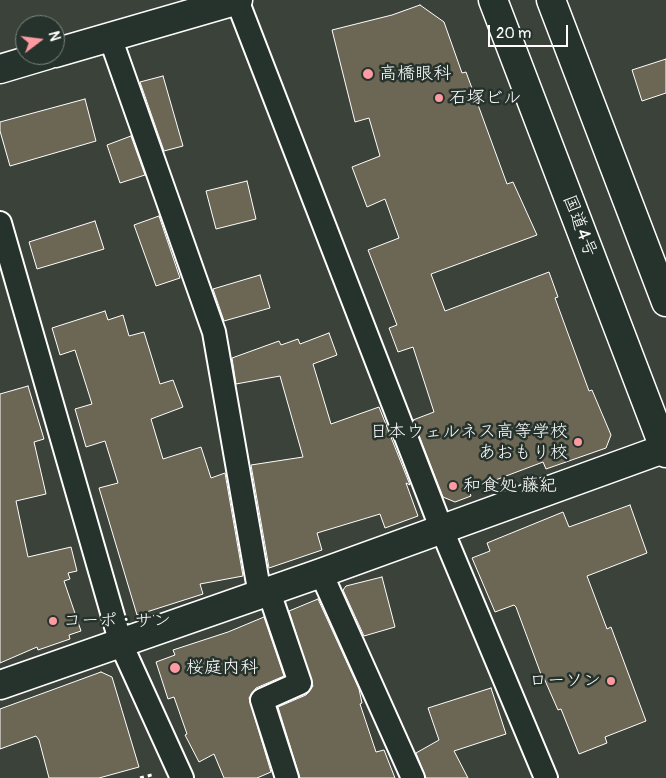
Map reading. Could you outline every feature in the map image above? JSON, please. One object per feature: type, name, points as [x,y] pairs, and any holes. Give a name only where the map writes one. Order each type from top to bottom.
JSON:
[{"type":"main road","points":[[65,50],[238,0]]},
{"type":"main road","name":"国道4号","points":[[493,0],[665,450]]},
{"type":"main road","points":[[551,0],[666,302]]},
{"type":"main road","points":[[0,69],[15,65]]},
{"type":"main road","points":[[0,685],[122,644],[665,450]]},
{"type":"street","points":[[238,0],[442,530],[546,778]]},
{"type":"street","points":[[110,37],[214,332],[264,593],[300,683],[262,700],[287,778]]},
{"type":"street","points":[[0,224],[122,644],[182,778]]},
{"type":"street","points":[[321,573],[413,778]]},
{"type":"building","points":[[420,5],[444,22],[462,73],[466,72],[507,184],[513,182],[537,235],[431,274],[445,311],[549,272],[558,297],[555,298],[589,391],[592,390],[611,435],[606,448],[546,469],[543,462],[469,490],[471,496],[455,502],[443,497],[413,420],[434,412],[413,347],[398,352],[389,328],[397,325],[368,250],[399,238],[385,199],[367,207],[352,167],[380,156],[369,118],[355,122],[332,30],[392,15]]},
{"type":"building","points":[[666,59],[666,93],[642,101],[632,70]]},
{"type":"building","points":[[163,76],[183,146],[164,151],[140,82]]},
{"type":"building","points":[[85,99],[96,141],[10,166],[0,131],[0,122]]},
{"type":"building","points":[[131,136],[145,175],[120,183],[107,145]]},
{"type":"building","points":[[247,181],[256,219],[216,229],[206,191]]},
{"type":"building","points":[[159,216],[180,278],[156,286],[134,225]]},
{"type":"building","points":[[95,221],[104,249],[37,269],[29,242]]},
{"type":"building","points":[[260,275],[270,308],[224,321],[213,289]]},
{"type":"building","points":[[105,311],[108,320],[123,315],[129,336],[144,332],[160,384],[173,380],[183,407],[151,419],[163,459],[201,447],[211,478],[225,473],[243,576],[200,584],[203,594],[137,615],[99,488],[118,483],[105,441],[86,447],[75,409],[92,404],[75,350],[60,355],[52,328]]},
{"type":"building","points":[[329,333],[337,355],[313,364],[331,424],[379,407],[410,485],[406,483],[418,516],[385,528],[380,514],[317,533],[322,550],[269,568],[251,465],[303,457],[280,376],[236,384],[232,358],[279,341],[281,345],[298,339],[300,344]]},
{"type":"building","points":[[28,386],[44,439],[34,442],[46,494],[16,501],[28,557],[71,547],[77,571],[68,573],[70,579],[64,581],[81,631],[69,635],[70,639],[38,650],[37,647],[0,663],[0,394]]},
{"type":"building","points":[[630,505],[647,553],[587,576],[607,629],[611,627],[646,721],[605,737],[607,743],[579,754],[561,709],[558,710],[542,677],[516,607],[514,605],[495,612],[472,558],[490,551],[487,543],[563,512],[569,527]]},
{"type":"building","points":[[382,577],[395,627],[364,636],[343,590],[346,586]]},
{"type":"building","points":[[318,599],[359,689],[362,703],[360,704],[376,752],[384,750],[395,778],[300,778],[278,707],[306,695],[313,686],[289,611]]},
{"type":"building","points":[[264,617],[284,676],[256,688],[249,698],[271,772],[257,778],[224,778],[214,754],[199,762],[185,735],[187,734],[174,697],[168,699],[156,662],[175,655],[173,650],[228,632]]},
{"type":"building","points":[[101,672],[112,677],[139,767],[99,778],[49,778],[39,740],[36,736],[0,749],[0,709]]},
{"type":"building","points":[[491,688],[506,734],[454,751],[468,778],[426,778],[416,753],[439,740],[428,708]]},
{"type":"place","name":"高橋眼科","points":[[368,74]]},
{"type":"place","name":"石塚ビル","points":[[439,98]]},
{"type":"place","name":"日本ウェルネス高等学校 あおもり校","points":[[578,442]]},
{"type":"place","name":"和食処 藤紀","points":[[453,486]]},
{"type":"place","name":"コーポ・サン","points":[[53,621]]},
{"type":"place","name":"桜庭内科","points":[[175,668]]},
{"type":"place","name":"ローソン","points":[[611,681]]}]
